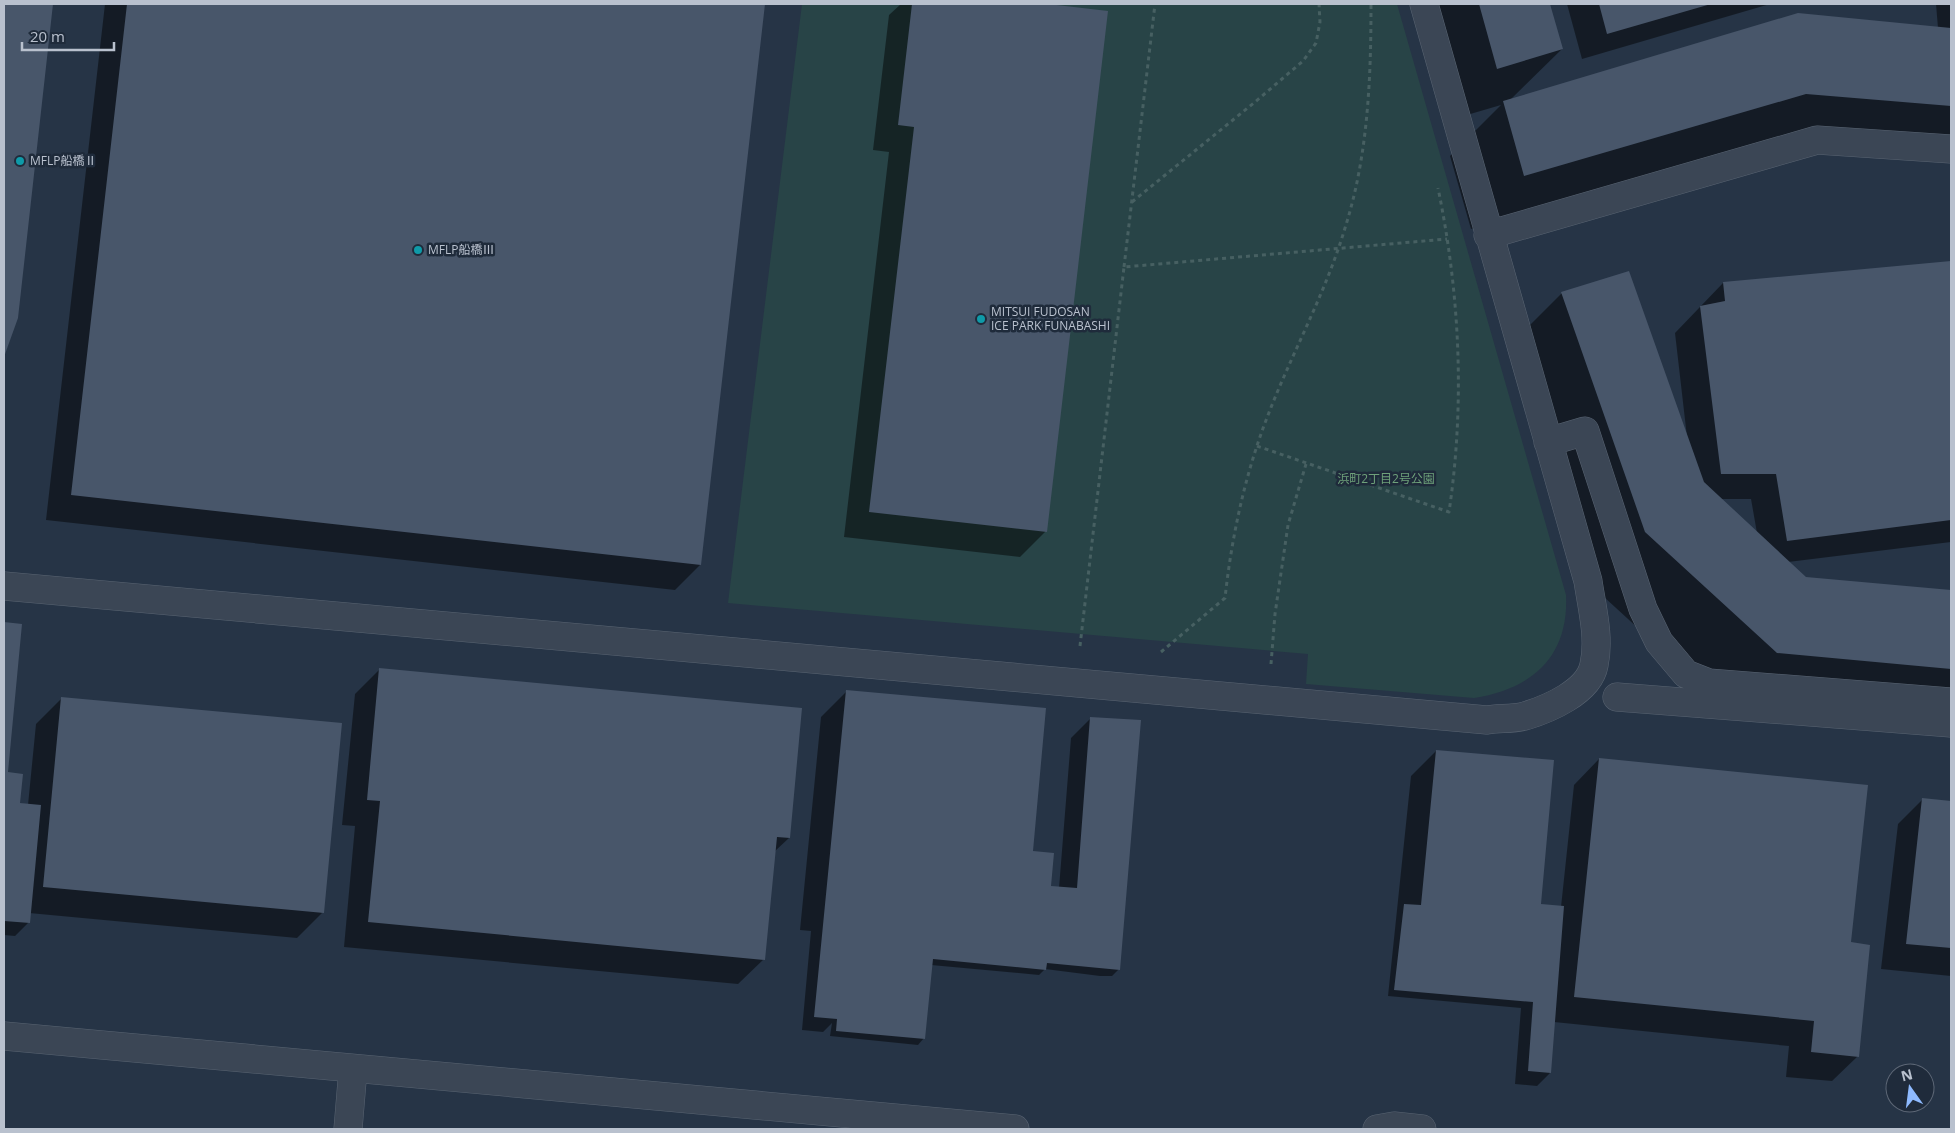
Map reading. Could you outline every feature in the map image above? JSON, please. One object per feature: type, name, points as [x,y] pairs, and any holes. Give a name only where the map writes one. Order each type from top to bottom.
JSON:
[{"type":"street","points":[[4,586],[1486,720],[1524,716],[1554,705],[1579,690],[1594,667],[1596,631],[1588,581],[1488,235],[1424,4]]},
{"type":"street","points":[[1488,235],[1817,140],[1951,149]]},
{"type":"street","points":[[1548,442],[1586,431],[1644,609],[1659,642],[1686,674],[1709,683],[1951,702]]},
{"type":"street","points":[[1617,697],[1951,724]]},
{"type":"street","points":[[4,1036],[1015,1129]]},
{"type":"street","points":[[348,1129],[354,1069]]},
{"type":"street","points":[[1377,1129],[1394,1126],[1422,1129]]},
{"type":"path","points":[[1080,646],[1155,4]]},
{"type":"path","points":[[1132,202],[1255,102],[1302,61],[1316,44],[1320,22],[1319,4]]},
{"type":"path","points":[[1161,652],[1226,598],[1238,514],[1257,446],[1269,412],[1315,309],[1339,248],[1357,183],[1365,125],[1371,67],[1370,4]]},
{"type":"path","points":[[1257,446],[1449,512],[1458,420],[1457,322],[1447,239],[1438,188]]},
{"type":"path","points":[[1124,267],[1447,239]]},
{"type":"path","points":[[1271,664],[1284,546],[1288,525],[1306,464]]},
{"type":"green space","name":"浜町2丁目2号公園","points":[[802,4],[1397,4],[1566,595],[1565,617],[1561,636],[1553,653],[1542,667],[1529,678],[1513,687],[1494,694],[1474,698],[1306,684],[1308,654],[728,603]]},
{"type":"building","name":"MFLP船橋Ⅱ","points":[[4,4],[53,4],[18,318],[4,357]]},
{"type":"building","name":"MFLP船橋Ⅲ","points":[[127,4],[765,4],[701,565],[71,495]]},
{"type":"building","name":"MITSUI FUDOSAN ICE PARK FUNABASHI","points":[[912,4],[1048,4],[1108,11],[1047,532],[869,512],[914,127],[898,125]]},
{"type":"building","points":[[1479,4],[1550,4],[1563,49],[1497,69]]},
{"type":"building","points":[[1599,4],[1711,4],[1607,34]]},
{"type":"building","points":[[1798,13],[1951,28],[1951,106],[1806,94],[1524,176],[1503,101]]},
{"type":"building","points":[[1951,261],[1951,520],[1787,541],[1776,474],[1721,474],[1700,306],[1725,301],[1723,282]]},
{"type":"building","points":[[1629,271],[1704,482],[1806,577],[1951,590],[1951,669],[1777,653],[1645,532],[1561,292]]},
{"type":"building","points":[[4,622],[22,624],[8,772],[23,774],[20,803],[41,805],[30,923],[4,921]]},
{"type":"building","points":[[379,668],[802,708],[790,838],[777,837],[765,960],[368,922],[380,801],[367,800]]},
{"type":"building","points":[[846,690],[1046,708],[1033,851],[1054,853],[1051,886],[1077,888],[1090,717],[1141,720],[1120,970],[1047,963],[1046,970],[933,959],[925,1039],[836,1031],[837,1019],[814,1017]]},
{"type":"building","points":[[61,697],[342,723],[324,913],[43,887]]},
{"type":"building","points":[[1436,750],[1554,760],[1541,904],[1564,906],[1551,1073],[1528,1071],[1533,1002],[1394,990],[1404,904],[1421,905]]},
{"type":"building","points":[[1599,758],[1868,785],[1851,942],[1870,945],[1859,1057],[1811,1052],[1814,1021],[1574,997]]},
{"type":"building","points":[[1922,798],[1951,801],[1951,948],[1906,944]]},
{"type":"place","name":"MFLP船橋Ⅱ","points":[[20,161]]},
{"type":"place","name":"MFLP船橋Ⅲ","points":[[418,250]]},
{"type":"place","name":"MITSUI FUDOSAN ICE PARK FUNABASHI","points":[[981,319]]}]
